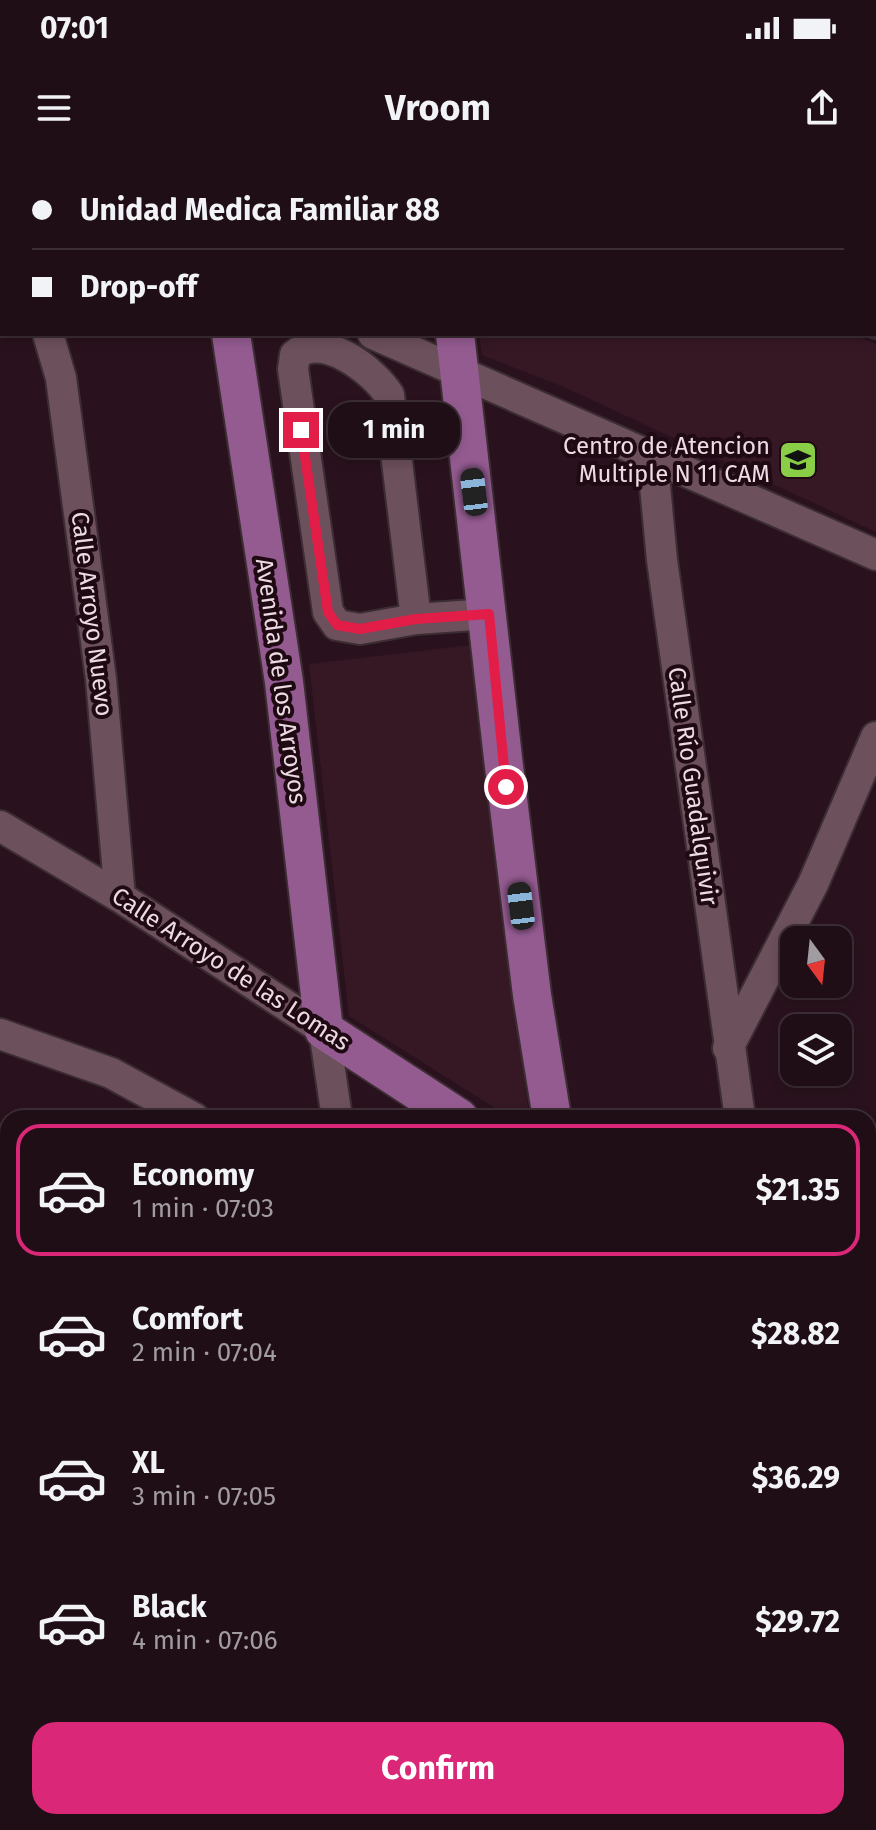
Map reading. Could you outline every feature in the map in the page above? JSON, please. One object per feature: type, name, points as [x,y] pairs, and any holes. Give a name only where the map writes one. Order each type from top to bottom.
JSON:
[{"type":"main road","name":"Avenida de los Arroyos","points":[[231,336],[284,682],[324,1030]]},
{"type":"main road","points":[[457,352],[530,979],[551,1110]]},
{"type":"main road","name":"Calle Arroyo de las Lomas","points":[[324,1030],[447,1110]]},
{"type":"street","name":"Calle Arroyo Nuevo","points":[[49,336],[61,378],[101,679],[120,897]]},
{"type":"street","points":[[382,336],[457,352],[652,454],[876,555]]},
{"type":"street","points":[[416,619],[389,395],[369,372],[345,357],[320,348],[300,350],[295,355],[293,369],[328,612],[344,628],[360,629],[416,619],[489,614]]},
{"type":"street","name":"Calle Río Guadalquivir","points":[[652,454],[664,575],[739,1110]]},
{"type":"street","points":[[728,1048],[813,884],[876,737]]},
{"type":"street","name":"Calle Arroyo de las Lomas","points":[[0,826],[120,897],[324,1030]]},
{"type":"street","points":[[324,1030],[336,1110]]},
{"type":"street","points":[[0,1034],[111,1073],[169,1110]]},
{"type":"shaded area","name":"Centro de Atencion Multiple N 11 CAM","points":[[479,336],[857,336],[876,344],[876,532],[564,387],[482,355]]},
{"type":"shaded area","points":[[472,645],[507,913],[528,1110],[498,1110],[349,1016],[309,664]]},
{"type":"place","name":"Centro de Atencion Multiple N 11 CAM","points":[[798,460]]},
{"type":"route","points":[[301,430],[328,612],[337,625],[360,629],[416,619],[489,614],[506,787]]}]
